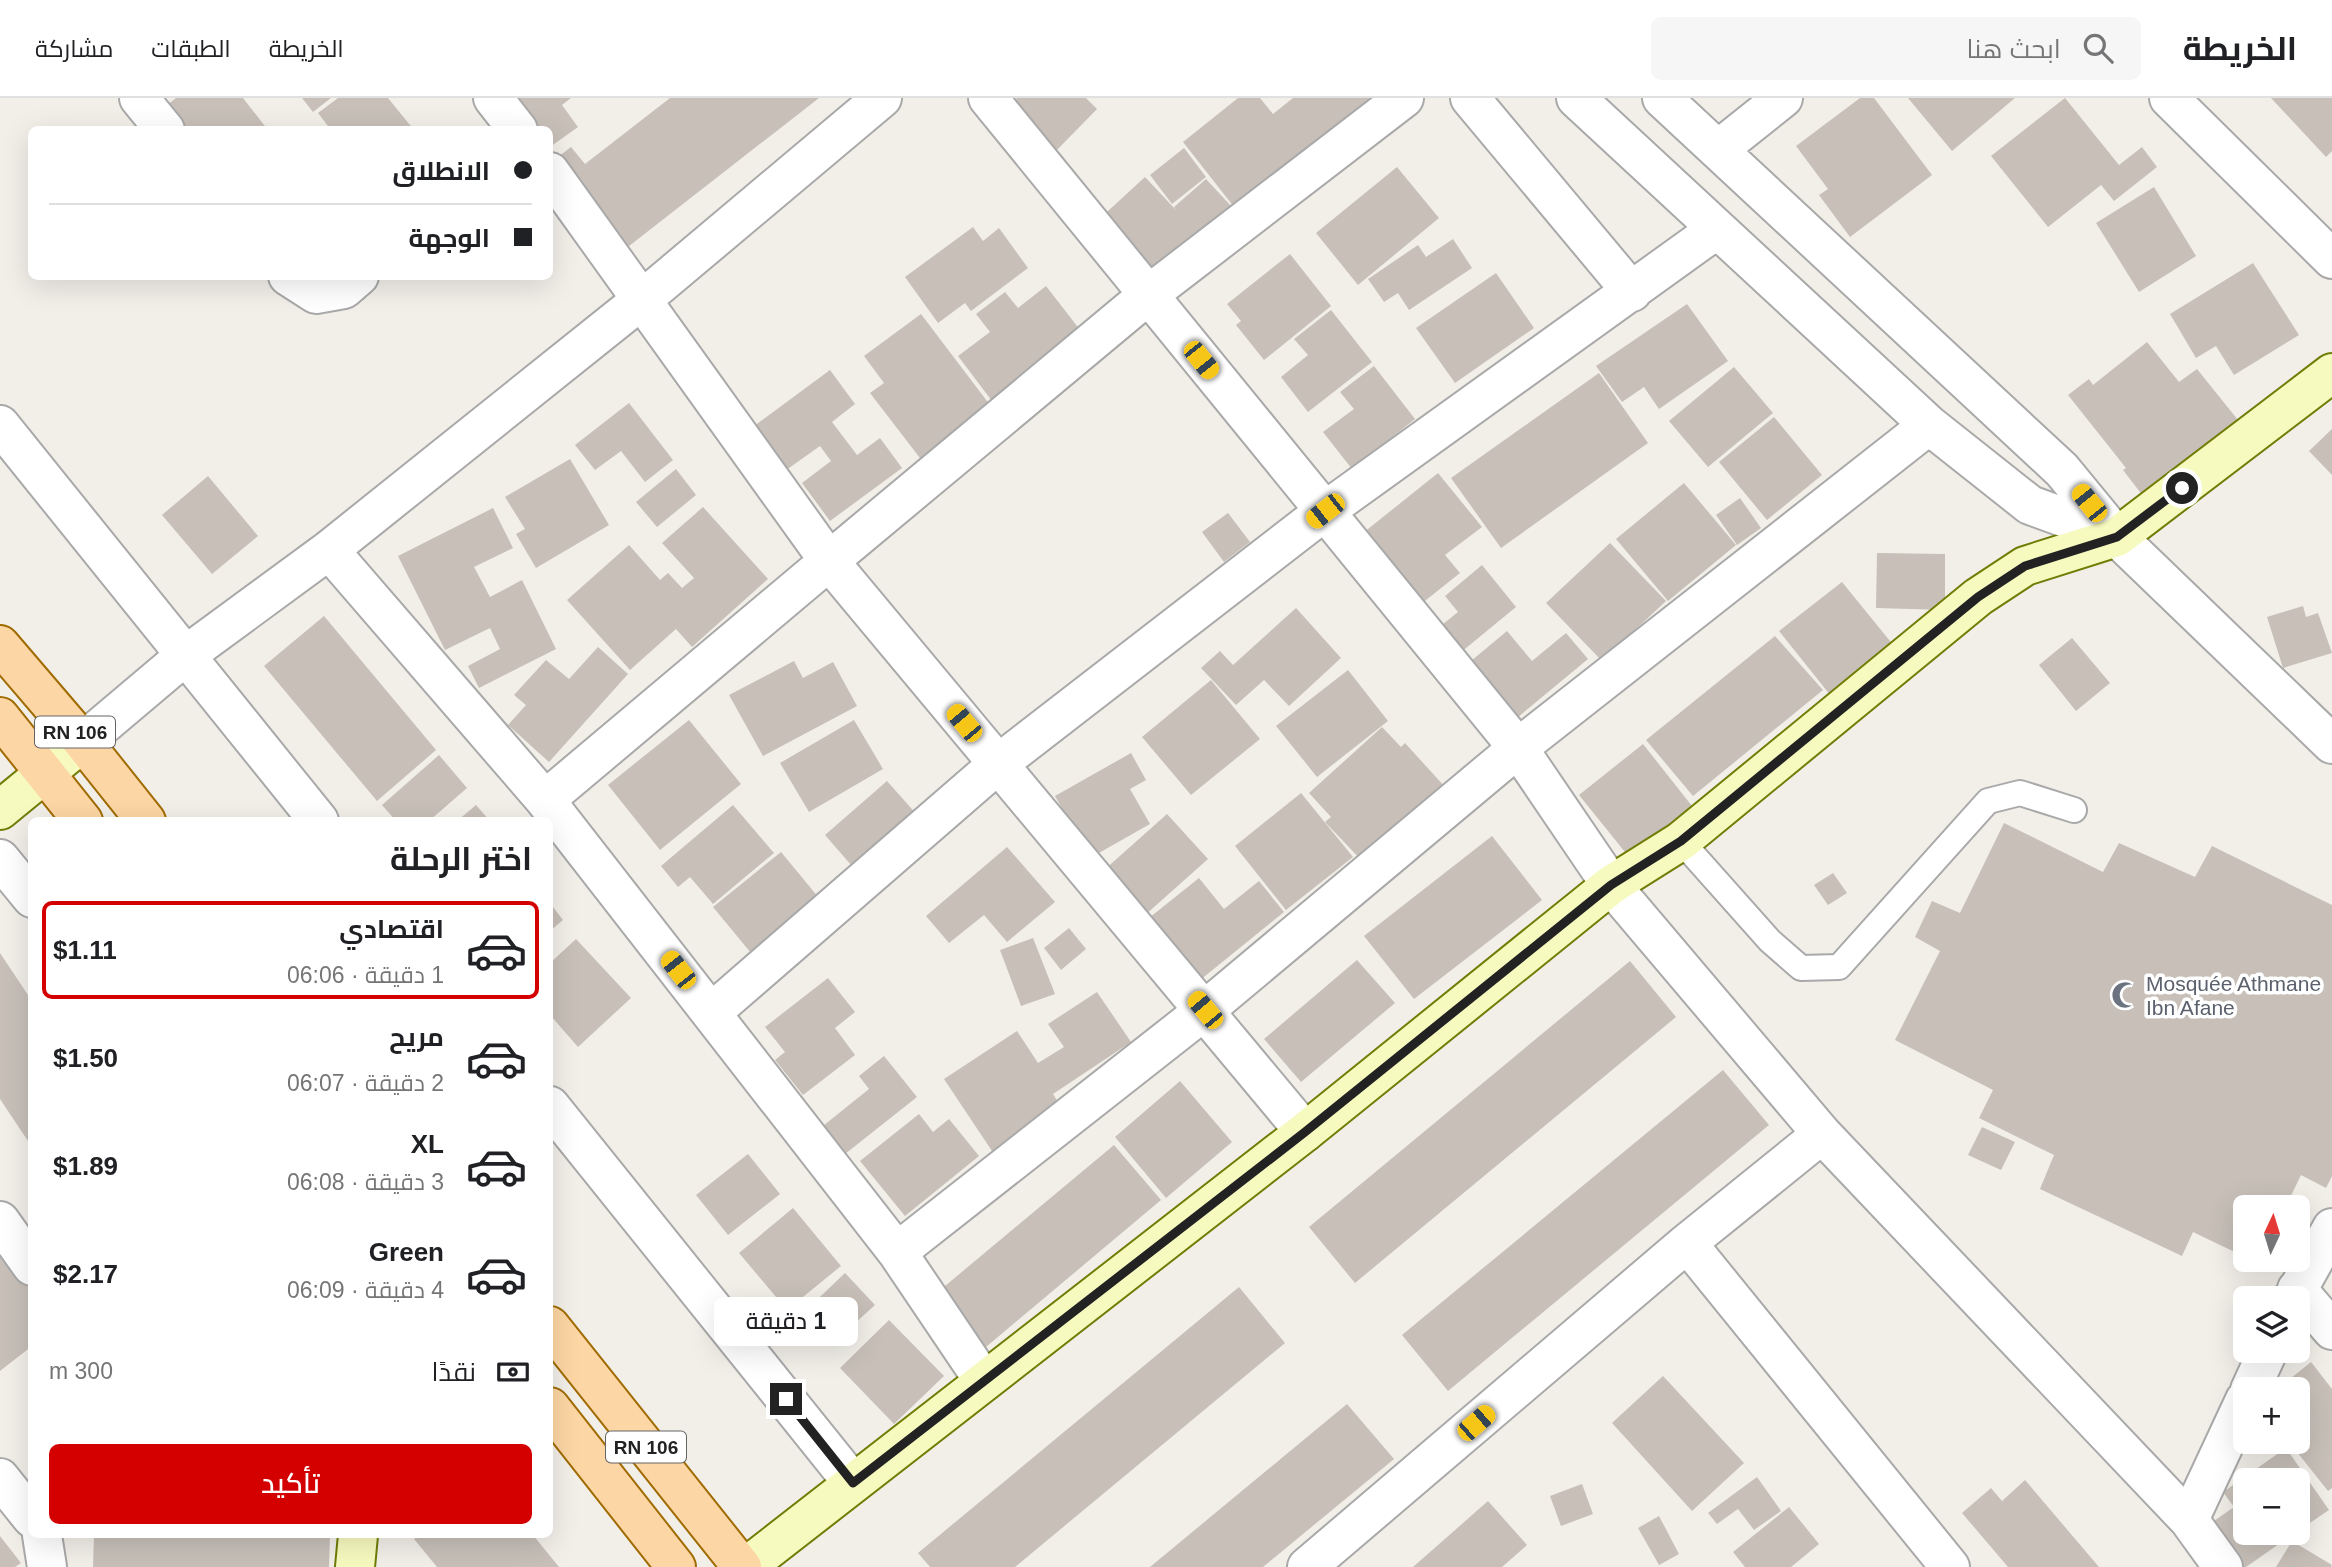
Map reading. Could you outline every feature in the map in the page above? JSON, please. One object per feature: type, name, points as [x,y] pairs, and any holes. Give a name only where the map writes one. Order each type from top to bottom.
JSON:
[{"type":"main road","name":"RN 106","points":[[0,645],[143,817]]},
{"type":"main road","name":"RN 106","points":[[0,717],[80,817]]},
{"type":"main road","name":"RN 106","points":[[553,1330],[744,1567]]},
{"type":"main road","name":"RN 106","points":[[553,1411],[676,1567]]},
{"type":"street","points":[[139,98],[162,126]]},
{"type":"street","points":[[493,98],[515,126]]},
{"type":"street","points":[[0,810],[186,655],[329,550],[642,300],[882,98]]},
{"type":"street","points":[[988,98],[1518,748],[1611,885],[1822,1134],[2189,1520],[2222,1567]]},
{"type":"street","points":[[545,800],[1148,295],[1404,98]]},
{"type":"street","points":[[1470,98],[1632,292]]},
{"type":"street","points":[[1576,98],[1928,425],[2030,505],[2117,537]]},
{"type":"street","points":[[1662,98],[2062,470],[2117,537],[2332,744]]},
{"type":"street","points":[[1719,149],[1783,98]]},
{"type":"street","points":[[2169,98],[2332,259]]},
{"type":"street","points":[[553,176],[829,561],[1305,1132]]},
{"type":"street","points":[[712,1012],[998,764],[1325,511],[1717,229]]},
{"type":"street","points":[[294,280],[316,294],[344,289],[354,280]]},
{"type":"street","points":[[744,1567],[1305,1132],[1611,885],[1681,841],[1978,597],[2025,566],[2117,537],[2332,373]]},
{"type":"street","points":[[0,425],[316,817]]},
{"type":"street","points":[[897,1252],[1205,1010],[1518,748],[1928,425]]},
{"type":"street","points":[[329,550],[545,800],[897,1252],[984,1381]]},
{"type":"street","points":[[0,859],[28,893]]},
{"type":"street","points":[[553,1110],[853,1483]]},
{"type":"street","points":[[1307,1567],[1686,1243],[1822,1134]]},
{"type":"street","points":[[0,1221],[28,1260]]},
{"type":"street","points":[[2299,1286],[2332,1228]]},
{"type":"street","points":[[1686,1243],[1950,1567]]},
{"type":"street","points":[[2310,1309],[2332,1330]]},
{"type":"street","points":[[2189,1520],[2233,1426]]},
{"type":"street","points":[[0,1478],[28,1513]]},
{"type":"street","points":[[42,1538],[47,1567]]},
{"type":"street","points":[[355,1567],[358,1538]]},
{"type":"lane","points":[[1681,841],[1770,941],[1801,968],[1839,967],[1988,801],[2020,793],[2074,810]]},
{"type":"building","points":[[176,98],[243,98],[265,126],[183,126],[167,105]]},
{"type":"building","points":[[302,98],[331,98],[313,112]]},
{"type":"building","points":[[338,98],[388,98],[411,126],[328,126],[318,113]]},
{"type":"building","points":[[511,98],[571,98],[562,105],[578,127],[553,145],[553,126],[531,126]]},
{"type":"building","points":[[670,98],[819,98],[615,257],[553,167],[553,161],[571,147],[585,164]]},
{"type":"building","points":[[1017,98],[1086,98],[1097,109],[1053,154],[1006,109]]},
{"type":"building","points":[[1238,98],[1260,98],[1273,114],[1293,98],[1374,98],[1234,207],[1183,142]]},
{"type":"building","points":[[1860,98],[1874,98],[1932,175],[1850,237],[1819,195],[1828,189],[1796,146]]},
{"type":"building","points":[[1908,98],[2015,98],[1952,151]]},
{"type":"building","points":[[2065,98],[2119,165],[2142,147],[2157,167],[2114,201],[2101,185],[2048,227],[1991,156]]},
{"type":"building","points":[[2271,98],[2332,98],[2332,151],[2326,157]]},
{"type":"building","points":[[1184,148],[1206,177],[1172,204],[1150,175]]},
{"type":"building","points":[[1397,167],[1439,218],[1358,285],[1316,233]]},
{"type":"building","points":[[1145,177],[1176,210],[1174,207],[1206,179],[1231,206],[1150,281],[1096,222]]},
{"type":"building","points":[[2154,187],[2196,256],[2139,292],[2096,223]]},
{"type":"building","points":[[973,227],[983,241],[999,228],[1028,268],[971,311],[965,303],[938,323],[905,277]]},
{"type":"building","points":[[1453,239],[1472,268],[1409,310],[1398,293],[1384,302],[1368,279],[1418,245],[1426,257]]},
{"type":"building","points":[[1290,254],[1331,306],[1264,360],[1236,325],[1241,321],[1227,304]]},
{"type":"building","points":[[2253,263],[2299,335],[2234,375],[2216,346],[2196,358],[2170,314]]},
{"type":"building","points":[[1496,273],[1534,328],[1455,383],[1416,328]]},
{"type":"building","points":[[1046,286],[1084,335],[995,405],[958,356],[990,332],[976,314],[1005,292],[1018,308]]},
{"type":"building","points":[[1687,304],[1728,361],[1659,409],[1644,387],[1622,402],[1596,366]]},
{"type":"building","points":[[1331,310],[1372,362],[1308,412],[1281,377],[1308,355],[1294,339]]},
{"type":"building","points":[[921,314],[993,409],[923,462],[870,393],[884,383],[864,356]]},
{"type":"building","points":[[2147,342],[2179,382],[2197,369],[2238,420],[2143,496],[2123,470],[2126,468],[2068,395],[2089,379],[2093,385]]},
{"type":"building","points":[[1374,366],[1415,419],[1352,469],[1323,432],[1354,409],[1340,392]]},
{"type":"building","points":[[1734,367],[1773,413],[1708,467],[1669,421]]},
{"type":"building","points":[[830,370],[855,404],[832,422],[857,455],[880,438],[902,468],[830,521],[802,483],[831,461],[820,446],[782,473],[750,429]]},
{"type":"building","points":[[1599,373],[1648,443],[1501,548],[1451,478]]},
{"type":"building","points":[[629,403],[673,460],[645,482],[621,451],[595,470],[575,445]]},
{"type":"building","points":[[1774,417],[1822,475],[1767,520],[1719,462]]},
{"type":"building","points":[[2332,429],[2332,475],[2309,451]]},
{"type":"building","points":[[570,459],[609,525],[536,568],[516,534],[525,529],[505,497]]},
{"type":"building","points":[[676,469],[696,495],[657,527],[636,502]]},
{"type":"building","points":[[1438,473],[1482,527],[1445,555],[1460,573],[1411,612],[1353,541]]},
{"type":"building","points":[[208,476],[258,536],[212,574],[162,515]]},
{"type":"building","points":[[1684,483],[1736,545],[1668,601],[1616,539]]},
{"type":"building","points":[[1740,498],[1761,528],[1737,545],[1716,515]]},
{"type":"building","points":[[703,507],[768,579],[692,647],[676,629],[630,670],[567,600],[629,545],[660,580],[668,573],[682,588],[694,578],[662,543]]},
{"type":"building","points":[[493,508],[513,548],[474,567],[490,597],[522,580],[556,649],[479,688],[468,666],[500,649],[490,628],[445,650],[398,556]]},
{"type":"building","points":[[1228,513],[1250,542],[1224,562],[1202,532]]},
{"type":"building","points":[[1610,543],[1666,601],[1602,661],[1546,603]]},
{"type":"building","points":[[1877,553],[1945,554],[1945,610],[1876,608]]},
{"type":"building","points":[[1482,565],[1516,607],[1449,662],[1427,637],[1458,612],[1445,596]]},
{"type":"building","points":[[1842,582],[1894,646],[1831,696],[1779,631]]},
{"type":"building","points":[[2303,606],[2306,617],[2318,613],[2332,653],[2283,668],[2267,617]]},
{"type":"building","points":[[1296,608],[1341,658],[1289,706],[1264,680],[1236,705],[1201,668],[1220,651],[1233,665]]},
{"type":"building","points":[[324,616],[436,750],[377,801],[264,666]]},
{"type":"building","points":[[1507,631],[1532,661],[1566,633],[1588,659],[1506,727],[1459,671]]},
{"type":"building","points":[[1775,636],[1823,690],[1693,796],[1646,740]]},
{"type":"building","points":[[2072,638],[2110,683],[2076,711],[2039,665]]},
{"type":"building","points":[[598,647],[628,674],[549,762],[508,725],[526,705],[514,695],[546,660],[569,679]]},
{"type":"building","points":[[794,661],[803,678],[833,662],[857,706],[763,756],[729,695]]},
{"type":"building","points":[[1348,670],[1388,721],[1317,777],[1276,726]]},
{"type":"building","points":[[1211,680],[1260,739],[1191,795],[1142,737]]},
{"type":"building","points":[[689,720],[741,784],[660,850],[608,785]]},
{"type":"building","points":[[854,720],[883,769],[809,812],[780,763]]},
{"type":"building","points":[[1382,727],[1401,747],[1405,743],[1445,787],[1363,862],[1325,822],[1331,817],[1309,793]]},
{"type":"building","points":[[1643,744],[1692,806],[1629,857],[1579,795]]},
{"type":"building","points":[[1131,753],[1146,780],[1130,789],[1150,824],[1090,858],[1055,796]]},
{"type":"building","points":[[439,755],[467,788],[434,817],[392,817],[382,805]]},
{"type":"building","points":[[887,781],[927,826],[865,881],[825,835]]},
{"type":"building","points":[[1301,793],[1353,857],[1286,910],[1235,846]]},
{"type":"building","points":[[476,805],[486,817],[462,817]]},
{"type":"building","points":[[733,805],[774,853],[713,904],[690,877],[678,887],[661,866]]},
{"type":"building","points":[[1167,814],[1208,859],[1144,916],[1103,871]]},
{"type":"building","name":"Mosquée Athmane Ibn Afane","points":[[2004,823],[2103,872],[2119,843],[2195,877],[2212,846],[2332,905],[2332,1176],[2326,1188],[2301,1175],[2291,1195],[2233,1195],[2233,1251],[2193,1232],[2182,1256],[2040,1189],[2054,1155],[1979,1118],[1993,1090],[1895,1040],[1940,951],[1915,937],[1932,901],[1960,913]]},
{"type":"building","points":[[1492,836],[1542,900],[1414,999],[1364,936]]},
{"type":"building","points":[[1007,847],[1055,902],[1007,942],[984,915],[949,943],[926,916]]},
{"type":"building","points":[[781,852],[824,904],[756,959],[713,907]]},
{"type":"building","points":[[1833,873],[1847,893],[1828,905],[1814,885]]},
{"type":"building","points":[[1199,878],[1224,909],[1259,881],[1284,912],[1194,985],[1149,918]]},
{"type":"building","points":[[553,907],[563,920],[553,928]]},
{"type":"building","points":[[1069,928],[1086,949],[1061,970],[1044,948]]},
{"type":"building","points":[[1033,938],[1055,994],[1021,1006],[1000,950]]},
{"type":"building","points":[[576,939],[631,998],[578,1047],[553,1018],[553,960]]},
{"type":"building","points":[[0,953],[28,995],[28,1141],[0,1099]]},
{"type":"building","points":[[1357,960],[1395,1003],[1301,1082],[1264,1039]]},
{"type":"building","points":[[1630,961],[1676,1017],[1355,1283],[1309,1227]]},
{"type":"building","points":[[828,978],[855,1012],[835,1028],[855,1055],[803,1095],[775,1060],[785,1052],[765,1027]]},
{"type":"building","points":[[1097,992],[1131,1042],[1053,1094],[1062,1109],[994,1154],[944,1079],[1017,1031],[1038,1063],[1064,1047],[1048,1024]]},
{"type":"building","points":[[884,1056],[917,1097],[845,1154],[823,1126],[869,1089],[859,1076]]},
{"type":"building","points":[[1723,1070],[1769,1125],[1448,1391],[1402,1335]]},
{"type":"building","points":[[1180,1081],[1232,1142],[1166,1198],[1115,1137]]},
{"type":"building","points":[[919,1114],[933,1132],[949,1119],[979,1156],[905,1216],[860,1161]]},
{"type":"building","points":[[1982,1127],[2015,1142],[2001,1170],[1968,1155]]},
{"type":"building","points":[[1114,1145],[1161,1200],[986,1347],[939,1291]]},
{"type":"building","points":[[748,1154],[780,1194],[728,1235],[696,1195]]},
{"type":"building","points":[[793,1208],[841,1266],[787,1310],[739,1253]]},
{"type":"building","points":[[0,1252],[28,1287],[28,1349],[0,1371]]},
{"type":"building","points":[[845,1273],[875,1305],[831,1345],[802,1314]]},
{"type":"building","points":[[1239,1287],[1285,1343],[1015,1567],[930,1567],[918,1553]]},
{"type":"building","points":[[889,1320],[944,1376],[894,1424],[840,1368]]},
{"type":"building","points":[[2310,1363],[2332,1389],[2332,1488],[2328,1491],[2299,1454],[2310,1454],[2310,1377],[2292,1377]]},
{"type":"building","points":[[1663,1376],[1744,1463],[1692,1511],[1612,1423]]},
{"type":"building","points":[[1347,1404],[1394,1459],[1263,1567],[1150,1567]]},
{"type":"building","points":[[2277,1454],[2290,1454],[2300,1468],[2257,1468]]},
{"type":"building","points":[[1757,1477],[1781,1511],[1754,1530],[1738,1509],[1717,1524],[1708,1513]]},
{"type":"building","points":[[2025,1480],[2099,1567],[2008,1567],[1962,1513],[1991,1488],[2002,1501]]},
{"type":"building","points":[[2310,1483],[2329,1510],[2310,1523]]},
{"type":"building","points":[[1582,1484],[1593,1514],[1561,1526],[1550,1496]]},
{"type":"building","points":[[2233,1485],[2233,1506],[2223,1492]]},
{"type":"building","points":[[1488,1501],[1527,1545],[1502,1567],[1413,1567]]},
{"type":"building","points":[[1789,1507],[1819,1544],[1791,1567],[1745,1567],[1733,1552]]},
{"type":"building","points":[[2233,1508],[2233,1545],[2278,1545],[2246,1567],[2227,1567],[2201,1530]]},
{"type":"building","points":[[1659,1516],[1679,1554],[1659,1565],[1638,1528]]},
{"type":"building","points":[[0,1536],[21,1563],[15,1567],[0,1567]]},
{"type":"building","points":[[94,1538],[330,1538],[329,1567],[93,1567]]},
{"type":"building","points":[[535,1538],[559,1567],[437,1567],[414,1539]]},
{"type":"building","points":[[2290,1545],[2299,1545],[2332,1565],[2331,1567],[2276,1567]]},
{"type":"place","name":"Mosquée Athmane Ibn Afane","points":[[2125,995]]},
{"type":"route","points":[[786,1399],[853,1483],[1305,1132],[1611,885],[1681,841],[1978,597],[2025,566],[2117,537],[2182,488]]}]
